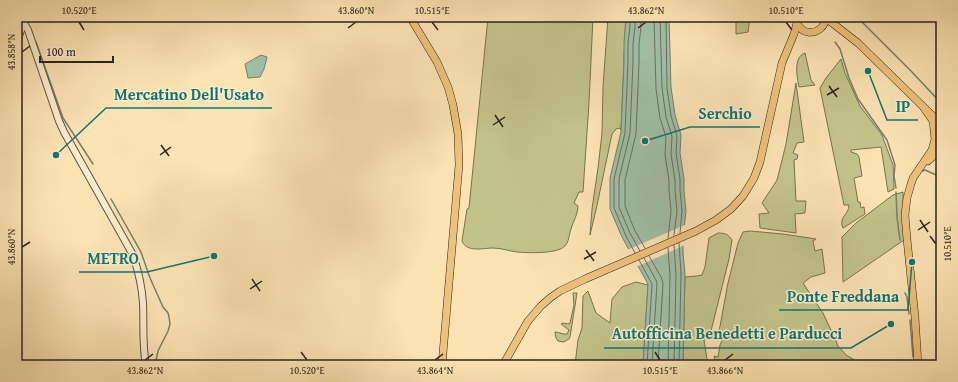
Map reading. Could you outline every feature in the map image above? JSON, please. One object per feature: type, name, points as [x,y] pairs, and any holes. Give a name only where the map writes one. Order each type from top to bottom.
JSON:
[{"type":"main road","points":[[410,17],[437,62],[443,75],[452,98],[459,138],[459,165],[442,365]]},
{"type":"main road","points":[[796,20],[801,29],[808,32],[814,32],[820,29],[824,24],[826,17],[858,43],[941,124]]},
{"type":"main road","points":[[503,365],[528,321],[550,298],[570,286],[696,231],[716,220],[743,196],[754,178],[760,162],[782,63],[794,34],[796,20]]},
{"type":"main road","points":[[820,29],[833,29],[844,33]]},
{"type":"main road","points":[[789,47],[799,37],[808,32]]},
{"type":"main road","points":[[924,108],[933,121],[938,150]]},
{"type":"main road","points":[[918,365],[905,216],[907,198],[913,178],[923,164],[938,150],[938,140],[941,138]]},
{"type":"street","points":[[17,41],[26,19]]},
{"type":"street","points":[[26,19],[28,30],[58,121],[133,255],[138,269],[143,301],[144,350],[146,365]]},
{"type":"green space","points":[[488,17],[593,17],[583,192],[579,192],[574,203],[578,206],[578,209],[567,242],[561,249],[550,252],[528,253],[496,248],[476,249],[464,245],[462,241],[467,209],[469,208]]},
{"type":"green space","points":[[608,17],[626,17],[621,130],[620,128],[616,129],[612,134],[590,235],[602,133],[603,87]]},
{"type":"green space","points":[[736,17],[750,17],[748,32],[736,34]]},
{"type":"green space","points":[[805,53],[811,80],[815,85],[799,87],[797,63],[801,55]]},
{"type":"green space","points":[[841,59],[845,73],[860,106],[882,135],[893,165],[894,189],[888,192],[881,147],[851,150],[851,152],[857,154],[859,157],[862,176],[854,178],[858,202],[860,202],[861,208],[864,207],[865,214],[843,228],[842,221],[849,208],[849,205],[844,205],[820,88]]},
{"type":"green space","points":[[796,83],[804,142],[797,143],[793,153],[798,155],[797,159],[794,160],[796,201],[806,201],[805,213],[795,214],[796,233],[760,228],[759,214],[769,213],[762,203],[777,180],[786,144]]},
{"type":"green space","points":[[903,192],[904,240],[843,282],[842,237],[856,223],[893,195]]},
{"type":"green space","points":[[750,231],[816,239],[813,241],[815,251],[822,249],[825,273],[811,277],[803,283],[823,313],[838,346],[858,365],[716,365],[714,356],[718,357],[720,345],[725,334],[718,337],[728,283],[738,243],[743,232]]},
{"type":"green space","points":[[718,233],[726,234],[732,240],[729,259],[711,331],[704,340],[708,365],[683,365],[685,277],[702,275],[705,267],[709,238]]},
{"type":"green space","points":[[636,282],[648,285],[643,365],[575,365],[578,340],[582,328],[583,296],[588,291],[596,313],[610,323],[612,299],[622,287]]},
{"type":"green space","points":[[573,293],[577,293],[570,337],[564,342],[558,341],[555,332],[567,334],[569,330],[561,324],[570,323],[574,305]]},
{"type":"water","points":[[626,17],[669,17],[671,87],[675,115],[681,135],[680,153],[684,179],[686,211],[683,238],[685,274],[683,365],[643,365],[648,284],[622,237],[610,209],[610,178],[621,132]]},
{"type":"water","points":[[261,55],[267,57],[260,77],[248,78],[245,64]]},
{"type":"pier","points":[[687,224],[685,245],[636,267],[627,250]]},
{"type":"waterway","points":[[857,17],[941,103]]},
{"type":"waterway","points":[[36,42],[63,118],[93,164]]},
{"type":"waterway","points":[[835,42],[840,49],[849,78],[858,99],[887,140],[895,165],[894,176],[896,188]]},
{"type":"waterway","points":[[922,171],[925,170],[941,177]]},
{"type":"waterway","points":[[896,192],[900,240]]},
{"type":"waterway","points":[[111,199],[141,252],[150,278],[163,307],[168,313],[170,324],[158,351],[155,365]]},
{"type":"waterway","points":[[905,293],[907,297],[909,314]]},
{"type":"waterway","points":[[910,320],[913,357]]},
{"type":"place","name":"IP","points":[[868,71]]},
{"type":"place","name":"Serchio","points":[[645,141]]},
{"type":"place","name":"Mercatino Dell'Usato","points":[[56,155]]},
{"type":"place","name":"METRO","points":[[214,256]]},
{"type":"place","name":"Ponte Freddana","points":[[912,262]]},
{"type":"place","name":"Autofficina Benedetti e Parducci","points":[[891,324]]}]
